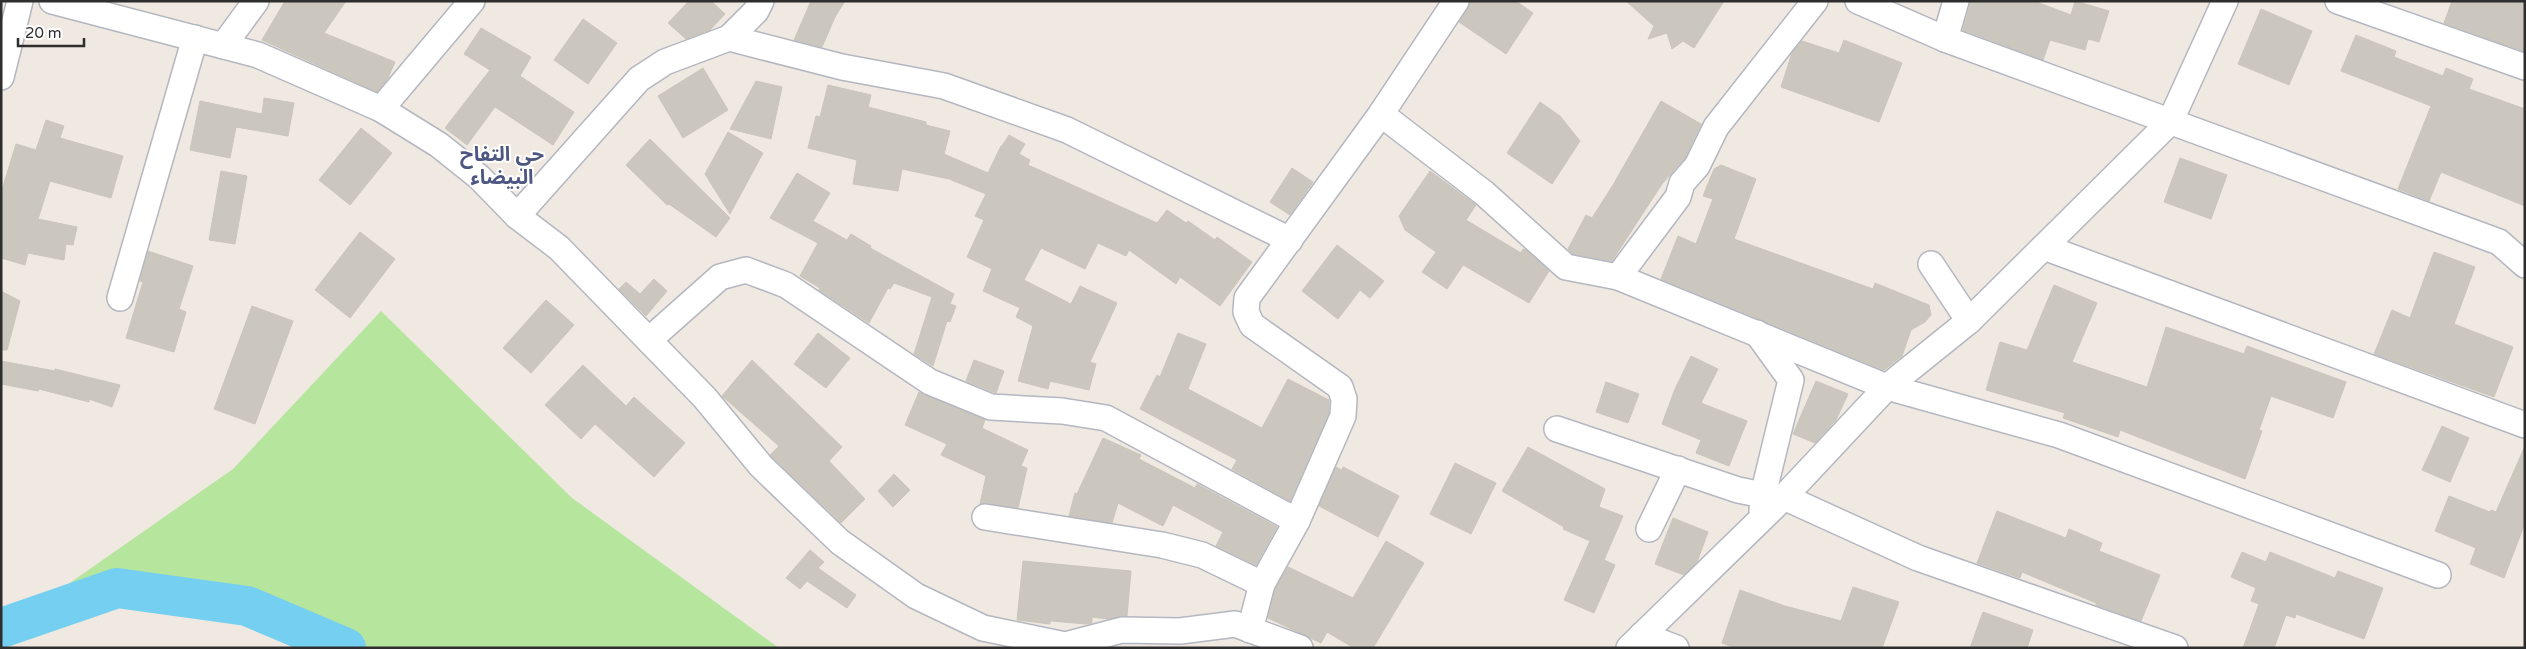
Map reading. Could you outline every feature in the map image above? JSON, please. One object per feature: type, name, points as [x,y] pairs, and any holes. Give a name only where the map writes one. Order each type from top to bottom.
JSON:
[{"type":"street","points":[[1,77],[20,1]]},
{"type":"street","points":[[52,1],[258,55],[381,109],[439,145],[479,177],[517,216],[559,248],[705,398],[761,466],[840,542],[916,596],[983,628],[1066,644],[1122,630],[1180,631],[1235,624],[1300,648]]},
{"type":"street","points":[[223,46],[256,1]]},
{"type":"street","points":[[381,109],[472,1]]},
{"type":"street","points":[[517,216],[639,79],[665,62],[729,38],[756,11],[761,1]]},
{"type":"street","points":[[1250,630],[1262,584],[1297,521],[1343,416],[1344,399],[1340,387],[1252,326],[1246,312],[1247,298],[1381,114],[1456,1]]},
{"type":"street","points":[[1618,277],[1678,197],[1682,183],[1697,166],[1716,127],[1815,1]]},
{"type":"street","points":[[1858,1],[1945,39],[2499,242],[2525,264]]},
{"type":"street","points":[[1945,39],[1956,1]]},
{"type":"street","points":[[1636,641],[1887,387],[1970,321],[2170,122],[2225,1]]},
{"type":"street","points":[[2338,1],[2525,67]]},
{"type":"street","points":[[120,298],[195,38]]},
{"type":"street","points":[[729,38],[842,67],[944,86],[1058,127],[1290,240]]},
{"type":"street","points":[[1381,114],[1484,194],[1566,267],[1618,277],[1887,387],[2059,435],[2438,574]]},
{"type":"street","points":[[2044,247],[2525,425]]},
{"type":"street","points":[[1931,264],[1970,321]]},
{"type":"street","points":[[649,340],[720,277],[746,270],[786,285],[930,382],[991,407],[1062,411],[1106,418],[1297,521]]},
{"type":"street","points":[[1757,333],[1791,380],[1770,504]]},
{"type":"street","points":[[1557,429],[1738,490],[1770,504],[1918,558],[2175,648]]},
{"type":"street","points":[[1649,529],[1678,469]]},
{"type":"street","points":[[984,517],[1170,547],[1202,555],[1262,584]]},
{"type":"street","points":[[1636,641],[1676,648]]},
{"type":"green space","points":[[381,311],[572,498],[779,648],[298,648],[257,624],[182,606],[44,601],[233,469]]},
{"type":"building","points":[[285,1],[346,1],[324,33],[395,62],[388,78],[377,92],[262,40]]},
{"type":"building","points":[[689,1],[711,1],[725,14],[710,30],[686,39],[668,23]]},
{"type":"building","points":[[811,1],[845,1],[835,17],[822,47],[794,40]]},
{"type":"building","points":[[1470,1],[1516,1],[1533,13],[1506,54],[1459,22]]},
{"type":"building","points":[[1626,1],[1724,1],[1694,48],[1683,41],[1672,49],[1667,33],[1648,39],[1654,26]]},
{"type":"building","points":[[1971,1],[2034,1],[2071,15],[2075,1],[2109,11],[2099,42],[2088,39],[2085,50],[2050,40],[2043,60],[1963,30]]},
{"type":"building","points":[[2452,1],[2525,1],[2525,52],[2444,23]]},
{"type":"building","points":[[2261,9],[2312,31],[2289,85],[2238,64]]},
{"type":"building","points":[[583,19],[617,43],[588,84],[554,60]]},
{"type":"building","points":[[481,28],[531,57],[520,76],[574,112],[553,145],[495,107],[467,145],[445,128],[490,70],[464,54]]},
{"type":"building","points":[[2356,35],[2396,51],[2394,57],[2443,76],[2446,68],[2473,79],[2469,89],[2525,109],[2525,206],[2441,172],[2429,201],[2398,189],[2431,106],[2341,71]]},
{"type":"building","points":[[1844,40],[1902,63],[1879,122],[1781,87],[1792,53],[1802,41],[1839,53]]},
{"type":"building","points":[[703,68],[728,110],[683,138],[658,96]]},
{"type":"building","points":[[756,81],[782,87],[771,139],[730,129]]},
{"type":"building","points":[[828,85],[871,95],[868,107],[926,122],[926,125],[950,131],[944,154],[988,173],[1001,146],[1009,135],[1025,144],[1019,154],[1030,160],[1028,165],[1157,223],[1167,210],[1186,223],[1188,221],[1215,240],[1217,237],[1252,262],[1220,306],[1180,277],[1176,284],[1129,250],[1126,256],[1098,243],[1085,269],[1041,248],[1024,280],[1071,304],[1080,286],[1117,303],[1090,362],[1096,364],[1089,390],[1050,381],[1048,389],[1018,381],[1033,326],[1016,317],[1020,308],[983,291],[992,269],[967,257],[984,220],[975,216],[986,194],[949,179],[902,169],[898,191],[853,184],[857,160],[808,148],[816,116],[820,117]]},
{"type":"building","points":[[264,98],[294,103],[288,136],[236,127],[230,158],[190,150],[200,101],[262,114]]},
{"type":"building","points":[[1661,101],[1701,124],[1685,158],[1662,184],[1612,261],[1573,254],[1568,249],[1586,215],[1592,218]]},
{"type":"building","points":[[1540,102],[1560,116],[1580,141],[1552,184],[1507,153]]},
{"type":"building","points":[[46,120],[64,126],[60,138],[123,156],[111,198],[50,181],[38,219],[77,227],[73,245],[66,244],[64,260],[28,253],[25,265],[1,258],[1,193],[16,144],[36,150]]},
{"type":"building","points":[[361,128],[392,153],[350,205],[319,180]]},
{"type":"building","points":[[728,132],[763,153],[730,214],[705,174]]},
{"type":"building","points":[[650,139],[730,218],[716,237],[669,204],[667,205],[626,165]]},
{"type":"building","points":[[2180,158],[2227,175],[2211,219],[2164,202]]},
{"type":"building","points":[[1721,165],[1756,179],[1734,239],[1873,289],[1875,283],[1929,305],[1931,315],[1925,322],[1911,330],[1902,356],[1884,370],[1661,279],[1678,236],[1696,244],[1713,199],[1703,196],[1714,169]]},
{"type":"building","points":[[1292,168],[1313,182],[1290,215],[1270,202]]},
{"type":"building","points":[[221,171],[247,176],[235,244],[209,240]]},
{"type":"building","points":[[1430,171],[1476,205],[1466,220],[1521,253],[1523,249],[1526,250],[1549,271],[1529,303],[1463,265],[1447,289],[1422,272],[1436,252],[1405,230],[1399,216]]},
{"type":"building","points":[[797,173],[830,193],[813,221],[847,240],[851,234],[871,246],[870,248],[954,294],[950,304],[956,306],[950,322],[947,321],[933,366],[914,354],[932,297],[894,283],[890,289],[888,288],[869,323],[800,276],[818,243],[770,218]]},
{"type":"building","points":[[360,232],[395,259],[350,318],[315,290]]},
{"type":"building","points":[[1337,245],[1384,281],[1370,298],[1360,290],[1338,319],[1302,291]]},
{"type":"building","points":[[148,251],[193,266],[179,309],[186,312],[174,352],[126,338],[143,282],[140,281]]},
{"type":"building","points":[[2434,252],[2475,267],[2454,324],[2513,347],[2494,397],[2374,354],[2392,310],[2410,318]]},
{"type":"building","points":[[654,279],[667,291],[646,316],[619,289],[626,282],[640,294]]},
{"type":"building","points":[[2054,285],[2097,303],[2072,362],[2147,387],[2166,327],[2244,354],[2247,346],[2346,382],[2333,418],[2271,396],[2259,430],[2262,431],[2245,479],[2120,430],[2118,437],[2063,418],[2065,413],[1986,390],[2000,342],[2027,350]]},
{"type":"building","points":[[1,291],[20,301],[7,350],[1,350]]},
{"type":"building","points":[[546,300],[574,325],[531,373],[503,348]]},
{"type":"building","points":[[252,306],[293,321],[255,424],[214,409]]},
{"type":"building","points":[[818,333],[850,358],[826,388],[794,364]]},
{"type":"building","points":[[1178,333],[1206,344],[1188,389],[1262,428],[1288,379],[1329,400],[1329,413],[1290,501],[1232,469],[1237,460],[1140,409],[1157,375],[1160,377]]},
{"type":"building","points":[[1691,356],[1718,369],[1701,403],[1747,421],[1729,466],[1696,453],[1701,440],[1662,424],[1675,389]]},
{"type":"building","points":[[752,360],[842,447],[829,461],[865,499],[841,523],[770,455],[779,446],[722,396]]},
{"type":"building","points":[[974,360],[1004,371],[996,393],[966,381]]},
{"type":"building","points":[[1,361],[55,371],[55,369],[120,385],[112,407],[89,399],[89,402],[39,389],[38,391],[1,384]]},
{"type":"building","points":[[583,365],[626,406],[634,397],[685,443],[654,477],[595,424],[581,439],[545,405]]},
{"type":"building","points":[[1816,381],[1848,394],[1836,420],[1815,443],[1793,434]]},
{"type":"building","points":[[1606,382],[1639,394],[1628,423],[1596,412]]},
{"type":"building","points":[[919,392],[985,420],[982,428],[1028,450],[1021,466],[1027,468],[1018,508],[980,504],[986,476],[941,455],[947,444],[905,425]]},
{"type":"building","points":[[2442,426],[2469,438],[2450,482],[2422,470]]},
{"type":"building","points":[[1103,438],[1141,455],[1139,459],[1195,488],[1197,484],[1277,527],[1256,565],[1216,546],[1223,532],[1173,505],[1163,526],[1118,503],[1112,523],[1069,516],[1075,493],[1077,494]]},
{"type":"building","points":[[2525,446],[2525,523],[2504,578],[2470,564],[2476,548],[2435,531],[2449,496],[2490,512],[2491,510],[2496,512]]},
{"type":"building","points":[[1528,447],[1605,489],[1599,507],[1623,516],[1604,560],[1615,565],[1594,613],[1564,600],[1590,541],[1563,529],[1564,527],[1502,491]]},
{"type":"building","points":[[1455,463],[1496,483],[1471,534],[1430,514]]},
{"type":"building","points":[[1336,467],[1342,470],[1343,467],[1399,496],[1378,537],[1319,506]]},
{"type":"building","points":[[894,474],[910,490],[893,507],[878,491]]},
{"type":"building","points":[[1997,511],[2066,538],[2069,529],[2102,543],[2099,551],[2160,575],[2141,621],[2096,605],[2096,603],[2022,572],[2020,578],[1977,563]]},
{"type":"building","points":[[1673,518],[1708,532],[1697,562],[1684,575],[1655,564]]},
{"type":"building","points":[[1386,541],[1424,563],[1373,648],[1354,648],[1327,632],[1321,643],[1268,618],[1275,589],[1288,567],[1353,598]]},
{"type":"building","points":[[810,550],[824,562],[818,568],[856,595],[847,608],[807,581],[800,589],[786,578]]},
{"type":"building","points":[[2242,552],[2266,562],[2270,552],[2335,578],[2338,571],[2383,588],[2364,639],[2296,614],[2295,618],[2286,615],[2274,648],[2243,648],[2259,604],[2251,601],[2256,588],[2231,577]]},
{"type":"building","points":[[1023,561],[1131,571],[1127,616],[1108,619],[1092,617],[1092,623],[1087,624],[1050,621],[1050,624],[1017,620]]},
{"type":"building","points":[[1853,587],[1899,602],[1882,648],[1736,648],[1722,643],[1740,590],[1785,606],[1841,621]]},
{"type":"building","points":[[1983,612],[2033,630],[2027,648],[1970,648]]},
{"type":"waterway","points":[[1,628],[117,588],[247,606],[346,648]]},
{"type":"district","name":"حي التفاح البيضاء","points":[[502,166]]}]
